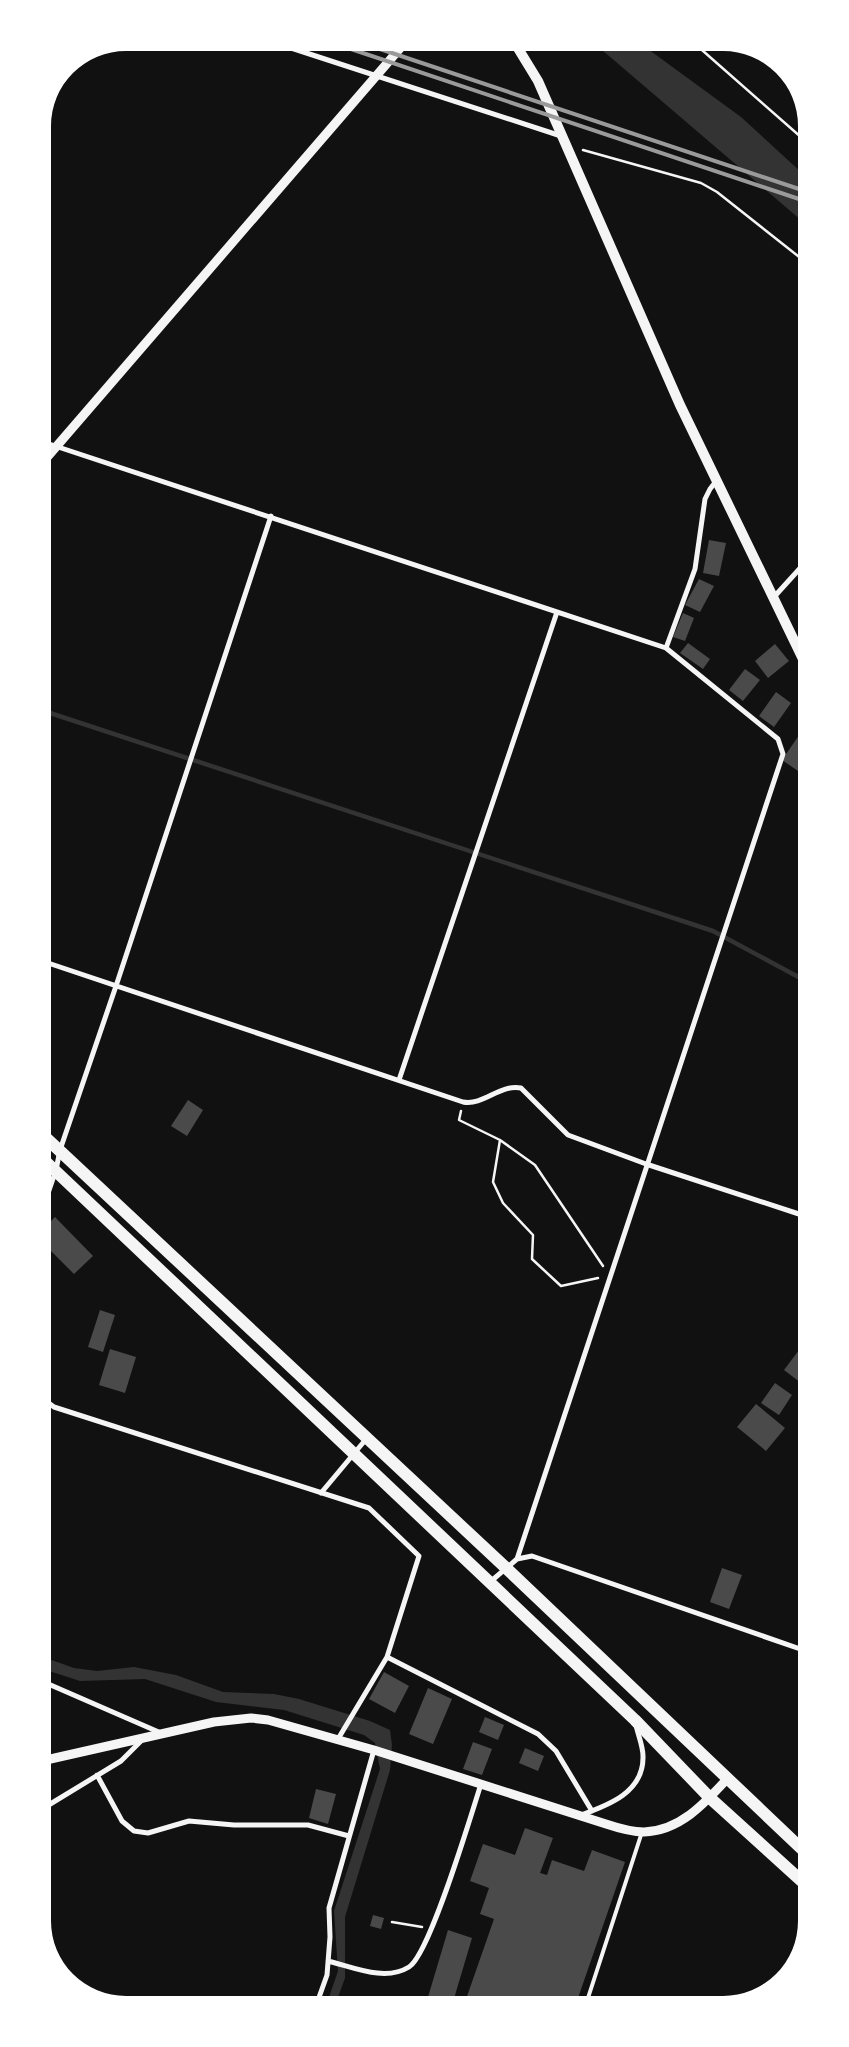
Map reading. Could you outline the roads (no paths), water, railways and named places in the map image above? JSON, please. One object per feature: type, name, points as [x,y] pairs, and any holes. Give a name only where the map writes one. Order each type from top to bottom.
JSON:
[{"type":"main road","points":[[520,51],[538,81],[680,405],[798,647]]},
{"type":"main road","points":[[51,1142],[505,1567],[798,1846]]},
{"type":"main road","points":[[51,1166],[635,1720],[710,1798],[798,1878]]},
{"type":"street","points":[[300,51],[565,141]]},
{"type":"street","points":[[51,453],[397,51]]},
{"type":"street","points":[[51,444],[666,648],[778,739],[783,754],[517,1559]]},
{"type":"street","points":[[666,648],[695,569],[705,499],[717,480]]},
{"type":"street","points":[[51,1185],[60,1150],[271,516]]},
{"type":"street","points":[[774,597],[798,571]]},
{"type":"street","points":[[399,1080],[557,612]]},
{"type":"street","points":[[51,964],[463,1102],[473,1104],[511,1086],[520,1088],[568,1135],[646,1164],[798,1214]]},
{"type":"street","points":[[51,1405],[369,1508],[419,1556],[386,1657],[338,1739]]},
{"type":"street","points":[[321,1493],[367,1438]]},
{"type":"street","points":[[490,1582],[505,1567],[517,1559],[532,1556],[798,1648]]},
{"type":"street","points":[[386,1657],[538,1734],[556,1751],[592,1811]]},
{"type":"street","points":[[51,1685],[161,1733]]},
{"type":"street","points":[[51,1759],[214,1722],[250,1718],[288,1725],[338,1739],[578,1816],[642,1832],[661,1830],[677,1823],[710,1798],[728,1778]]},
{"type":"street","points":[[578,1816],[609,1805],[629,1792],[640,1773],[643,1756],[635,1720]]},
{"type":"street","points":[[51,1803],[121,1761],[147,1736]]},
{"type":"street","points":[[320,1996],[327,1975],[330,1937],[329,1908],[374,1750]]},
{"type":"street","points":[[97,1775],[122,1820],[134,1831],[148,1833],[189,1821],[234,1825],[308,1825],[349,1836]]},
{"type":"street","points":[[328,1961],[378,1974],[393,1973],[410,1966],[421,1952],[432,1929],[481,1784]]},
{"type":"lane","points":[[589,1996],[642,1832]]},
{"type":"waterway","points":[[51,713],[713,931],[798,977]]},
{"type":"railway","points":[[357,51],[798,199]]},
{"type":"railway","points":[[386,51],[798,189]]}]
